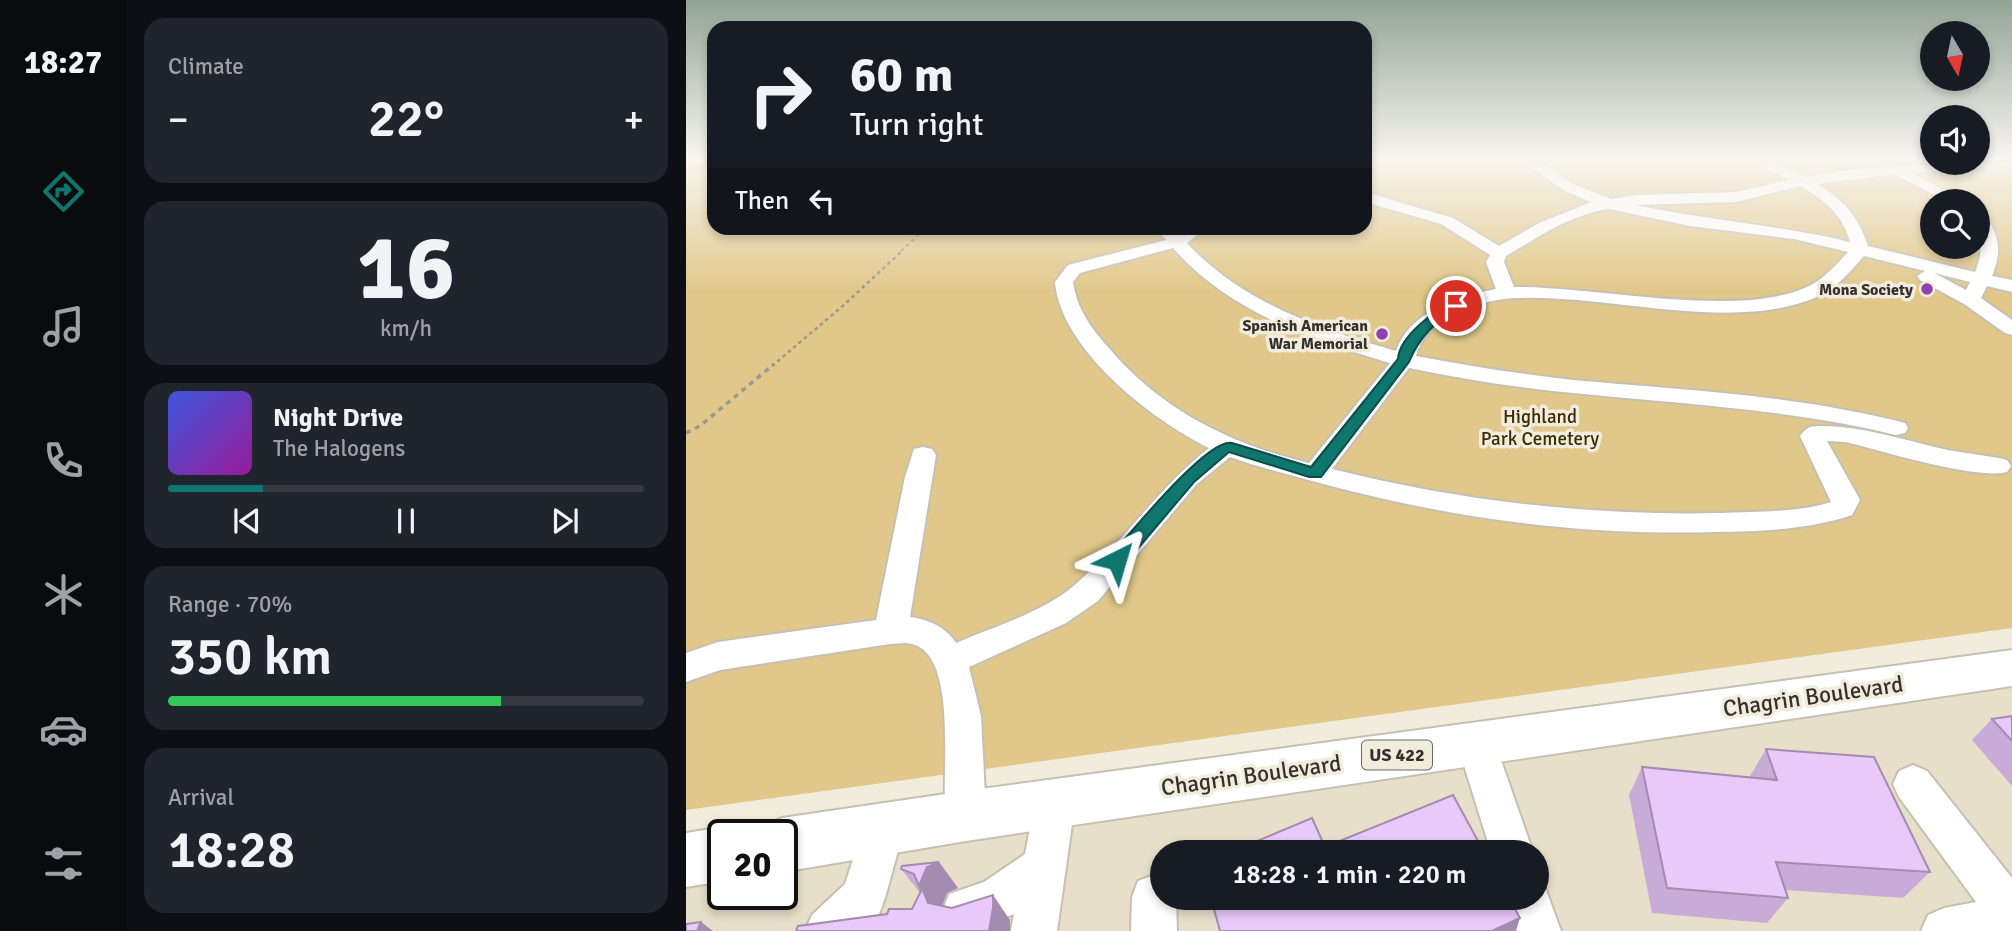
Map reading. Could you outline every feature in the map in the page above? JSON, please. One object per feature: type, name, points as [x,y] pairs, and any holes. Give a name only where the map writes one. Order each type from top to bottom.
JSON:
[{"type":"main road","name":"Chagrin Boulevard","points":[[798,842],[1055,803],[2012,668]]},
{"type":"main road","points":[[686,860],[707,857]]},
{"type":"lane","points":[[1390,204],[1447,221],[1499,253]]},
{"type":"lane","points":[[1508,293],[1501,282],[1495,262],[1499,253],[1577,212],[1607,204]]},
{"type":"lane","points":[[1611,204],[1682,220],[1794,234],[2012,286]]},
{"type":"lane","points":[[1834,204],[1851,221],[1860,249],[1927,277],[1971,300],[2012,329]]},
{"type":"lane","points":[[1170,235],[1202,268],[1257,305],[1331,338],[1404,359],[1464,372],[1563,386],[1803,408],[1838,414],[1946,442],[2005,468],[1974,464],[1846,435],[1816,433],[1813,436],[1815,444],[1846,500],[1842,508],[1793,518],[1684,525],[1619,524],[1504,512],[1395,495],[1226,447],[1155,405],[1123,377],[1075,319],[1064,287],[1066,276],[1079,267],[1170,235]]},
{"type":"lane","points":[[1315,473],[1404,359],[1408,347],[1437,315],[1467,301],[1508,293],[1706,304],[1772,301],[1802,296],[1824,287],[1841,273],[1860,249]]},
{"type":"lane","points":[[1971,300],[1988,259]]},
{"type":"lane","points":[[948,661],[1055,614],[1087,593],[1188,478],[1226,447]]},
{"type":"lane","points":[[890,631],[900,590],[912,506],[923,455]]},
{"type":"lane","points":[[686,668],[718,656],[890,631],[909,630],[924,634],[939,645],[958,689],[963,722],[966,816]]},
{"type":"lane","points":[[1476,743],[1508,840]]},
{"type":"lane","points":[[1913,784],[2012,915],[1944,931]]},
{"type":"lane","points":[[1034,931],[1055,803]]},
{"type":"lane","points":[[828,931],[883,907],[883,829]]},
{"type":"lane","points":[[965,910],[991,904],[1010,895],[1044,867]]},
{"type":"lane","points":[[1531,910],[1538,931]]},
{"type":"path","points":[[686,433],[700,426],[845,304],[919,235]]},
{"type":"shaded area","points":[[2012,668],[2012,931],[686,931],[686,860],[707,857],[707,910],[798,910],[798,843]]},
{"type":"green space","name":"Highland Park Cemetery","points":[[686,204],[707,204],[707,235],[1372,235],[1372,204],[1920,204],[1920,259],[1990,259],[1990,204],[2012,204],[2012,628],[686,810]]},
{"type":"building","points":[[2012,716],[2012,741],[1992,719]]},
{"type":"building","points":[[1766,749],[1874,757],[1930,872],[1776,862],[1788,898],[1667,888],[1642,767],[1777,780]]},
{"type":"building","points":[[1453,795],[1477,840],[1342,840]]},
{"type":"building","points":[[1312,818],[1322,840],[1260,840]]},
{"type":"building","points":[[939,862],[927,867],[920,883],[928,903],[952,908],[993,895],[989,931],[796,931],[798,926],[887,914],[889,909],[912,909],[921,891],[914,874],[901,869],[902,866]]},
{"type":"building","points":[[1214,910],[1516,910],[1520,918],[1492,931],[1220,931]]},
{"type":"building","points":[[701,922],[697,931],[686,931],[686,924]]},
{"type":"place","name":"Mona Society","points":[[1927,289]]},
{"type":"place","name":"Spanish American War Memorial","points":[[1382,334]]},
{"type":"route","points":[[1117,560],[1188,478],[1226,447],[1315,473],[1404,359],[1408,347],[1417,335],[1437,315],[1456,306]]}]
